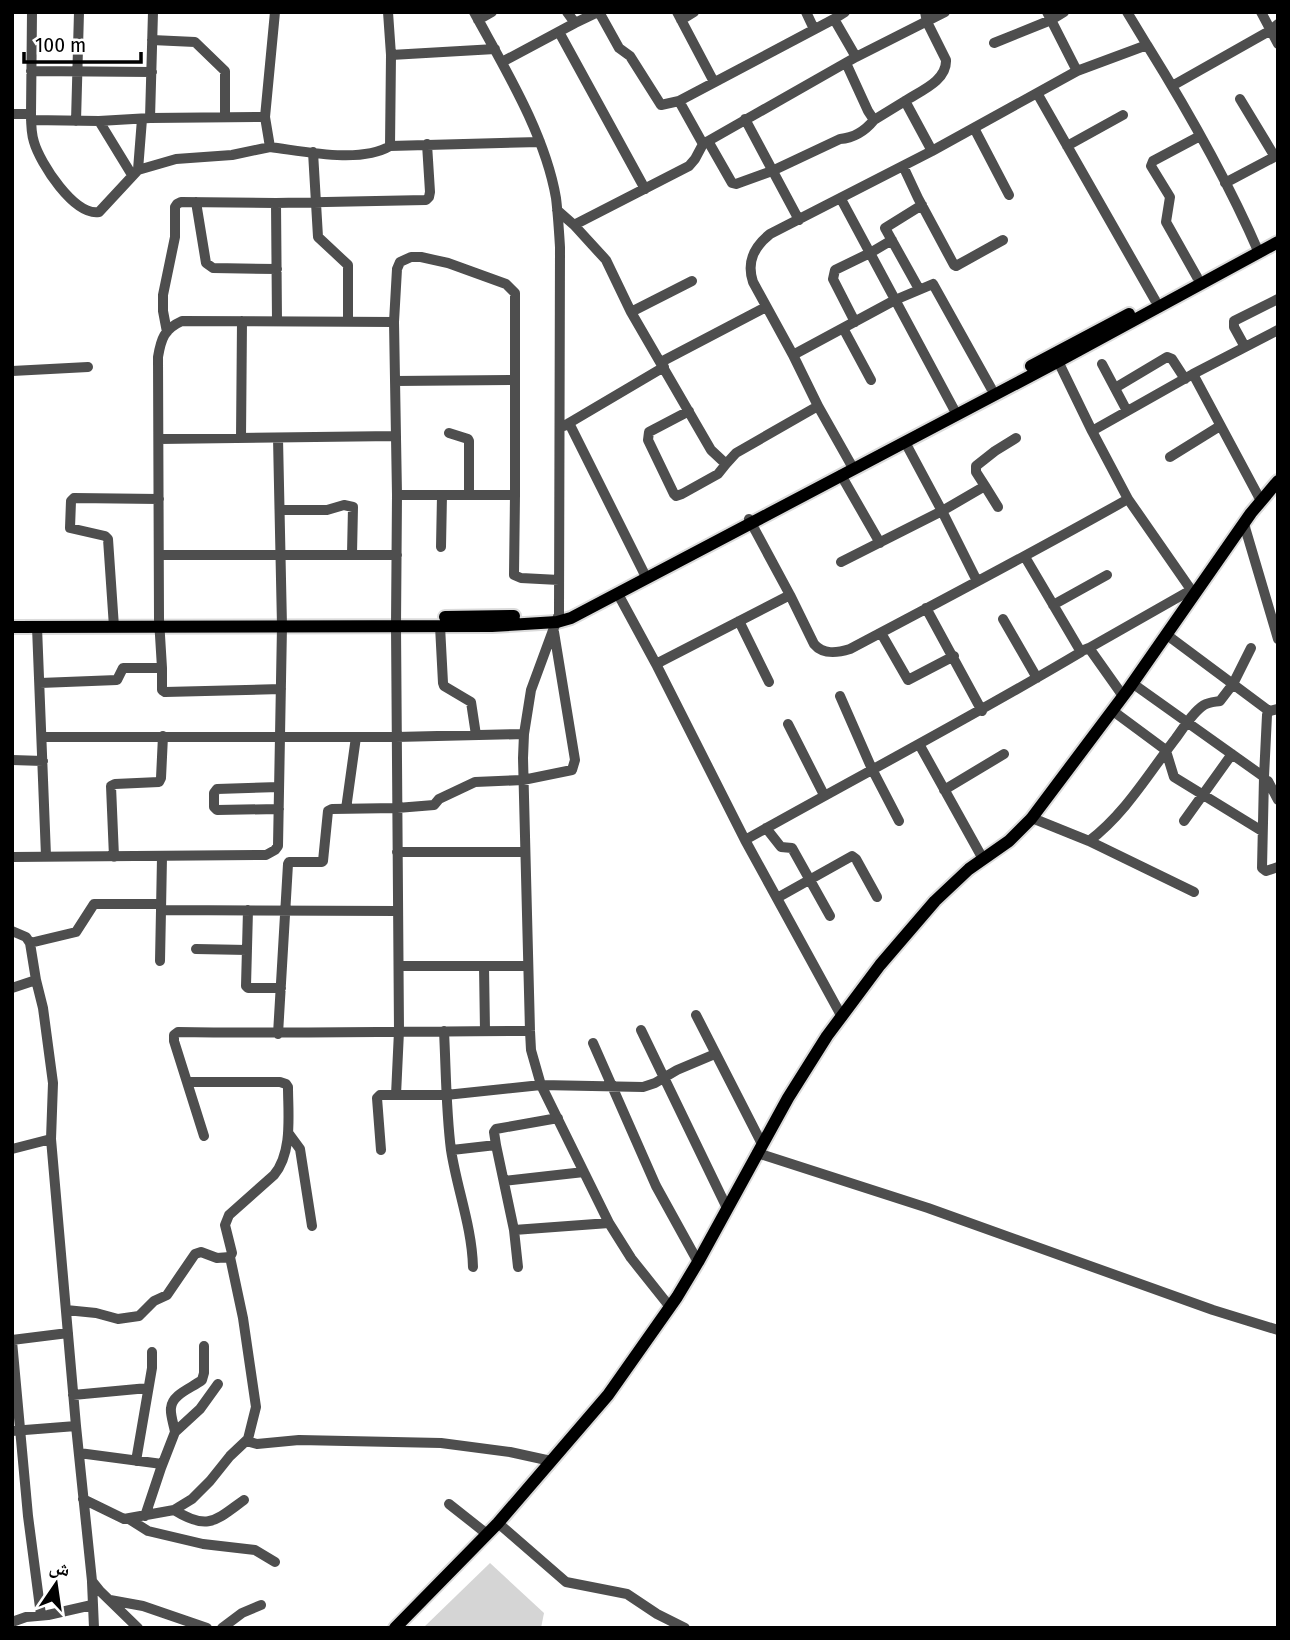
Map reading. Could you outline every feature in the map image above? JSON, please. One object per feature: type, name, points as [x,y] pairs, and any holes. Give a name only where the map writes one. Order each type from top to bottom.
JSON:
[{"type":"main road","points":[[396,622],[440,626],[492,626],[557,623],[571,618],[1258,250],[1278,235]]},
{"type":"main road","points":[[12,627],[159,622],[396,622],[492,617],[557,623],[579,606],[841,475],[852,466],[905,442],[991,388],[1057,357],[1197,277],[1278,242]]},
{"type":"main road","points":[[395,1628],[498,1523],[608,1395],[698,1262],[808,1064],[880,965],[935,901],[969,869],[1009,841],[1032,818],[1167,635],[1193,592],[1261,501],[1277,485]]},
{"type":"main road","points":[[12,620],[114,623]]},
{"type":"street","points":[[32,12],[33,141],[47,170],[66,194],[92,212],[99,212],[135,172],[176,159],[232,155],[270,147],[357,156],[374,154],[390,146],[540,142]]},
{"type":"street","points":[[76,121],[79,12]]},
{"type":"street","points":[[135,172],[152,72],[153,12]]},
{"type":"street","points":[[270,147],[265,117],[275,12]]},
{"type":"street","points":[[388,12],[391,55],[390,146]]},
{"type":"street","points":[[278,1034],[289,863],[322,862],[328,811],[434,805],[439,799],[475,782],[523,780],[572,771],[575,765],[557,623],[564,425],[560,247],[556,196],[540,142],[502,62],[476,16],[492,12]]},
{"type":"street","points":[[567,12],[575,23]]},
{"type":"street","points":[[502,62],[598,12],[619,48],[630,56],[658,103],[665,106],[845,12]]},
{"type":"street","points":[[694,12],[679,16],[714,82]]},
{"type":"street","points":[[806,12],[814,29]]},
{"type":"street","points":[[574,225],[690,166],[705,142],[745,119],[926,17],[945,12]]},
{"type":"street","points":[[994,43],[1049,16],[1064,12]]},
{"type":"street","points":[[1127,12],[1200,136],[1258,250]]},
{"type":"street","points":[[1261,12],[1274,27],[1278,44]]},
{"type":"street","points":[[1049,16],[1077,71]]},
{"type":"street","points":[[679,101],[734,184],[772,171],[839,139],[848,139],[867,129],[874,120],[939,78],[946,67],[946,60],[926,17]]},
{"type":"street","points":[[834,19],[868,111],[874,120]]},
{"type":"street","points":[[1172,86],[1274,27]]},
{"type":"street","points":[[559,32],[645,189]]},
{"type":"street","points":[[152,40],[198,43],[225,71],[225,117]]},
{"type":"street","points":[[852,466],[753,282],[750,273],[753,252],[760,242],[770,234],[904,166],[1077,71],[1147,45]]},
{"type":"street","points":[[391,55],[495,49]]},
{"type":"street","points":[[31,71],[152,72]]},
{"type":"street","points":[[1037,93],[1155,300]]},
{"type":"street","points":[[1225,183],[1277,156],[1240,99]]},
{"type":"street","points":[[905,101],[932,151]]},
{"type":"street","points":[[12,114],[76,121],[265,117]]},
{"type":"street","points":[[1067,146],[1123,115]]},
{"type":"street","points":[[745,119],[799,219]]},
{"type":"street","points":[[99,121],[135,172]]},
{"type":"street","points":[[975,128],[1009,195]]},
{"type":"street","points":[[1197,277],[1166,222],[1170,197],[1151,166],[1153,161],[1200,136]]},
{"type":"street","points":[[166,332],[163,295],[175,237],[177,204],[426,200],[430,192],[427,144]]},
{"type":"street","points":[[313,152],[319,239],[348,265],[348,321]]},
{"type":"street","points":[[904,166],[955,266],[1003,240]]},
{"type":"street","points":[[841,199],[955,412]]},
{"type":"street","points":[[197,202],[205,263],[213,268],[277,269]]},
{"type":"street","points":[[276,203],[277,321]]},
{"type":"street","points":[[919,289],[885,229],[922,205]]},
{"type":"street","points":[[557,210],[606,260],[631,312],[711,450],[726,464]]},
{"type":"street","points":[[855,322],[833,279],[835,270],[892,240]]},
{"type":"street","points":[[396,1095],[399,1031],[394,322],[397,269],[403,260],[421,257],[448,263],[506,284],[515,293],[514,575],[521,578],[559,580]]},
{"type":"street","points":[[631,312],[692,281]]},
{"type":"street","points":[[793,355],[895,300],[933,284],[991,388]]},
{"type":"street","points":[[1245,348],[1234,327],[1234,321],[1278,299]]},
{"type":"street","points":[[564,425],[662,365],[766,307]]},
{"type":"street","points":[[281,689],[162,690],[159,622],[158,357],[162,336],[182,321],[394,322]]},
{"type":"street","points":[[241,438],[242,321]]},
{"type":"street","points":[[843,328],[871,380]]},
{"type":"street","points":[[1092,431],[1278,330]]},
{"type":"street","points":[[745,840],[1193,592],[1128,499],[1057,357]]},
{"type":"street","points":[[1115,388],[1167,357],[1172,359],[1189,377],[1220,426],[1261,501]]},
{"type":"street","points":[[1102,364],[1127,411]]},
{"type":"street","points":[[12,371],[88,367]]},
{"type":"street","points":[[395,381],[514,380]]},
{"type":"street","points":[[689,411],[648,435],[676,496],[718,474],[736,453],[818,407]]},
{"type":"street","points":[[564,425],[644,573]]},
{"type":"street","points":[[1170,457],[1220,426]]},
{"type":"street","points":[[449,433],[469,441],[470,495]]},
{"type":"street","points":[[159,439],[396,436]]},
{"type":"street","points":[[12,857],[266,855],[278,846],[282,622],[278,438]]},
{"type":"street","points":[[998,507],[976,472],[976,466],[1016,438]]},
{"type":"street","points":[[905,442],[977,580]]},
{"type":"street","points":[[841,475],[880,543]]},
{"type":"street","points":[[841,562],[985,486]]},
{"type":"street","points":[[397,495],[515,495]]},
{"type":"street","points":[[441,547],[442,495]]},
{"type":"street","points":[[114,623],[108,539],[70,528],[71,501],[74,498],[159,499]]},
{"type":"street","points":[[750,521],[814,644],[825,652],[839,652],[850,649],[977,580],[1026,557],[1128,499]]},
{"type":"street","points":[[280,510],[327,510],[344,505],[353,507],[352,554]]},
{"type":"street","points":[[1244,524],[1278,639]]},
{"type":"street","points":[[159,555],[397,555]]},
{"type":"street","points":[[1026,557],[1053,605],[1123,696]]},
{"type":"street","points":[[1053,605],[1107,575]]},
{"type":"street","points":[[618,594],[745,840],[842,1017]]},
{"type":"street","points":[[656,664],[790,595]]},
{"type":"street","points":[[926,608],[982,710]]},
{"type":"street","points":[[1003,620],[1037,678]]},
{"type":"street","points":[[738,621],[769,682]]},
{"type":"street","points":[[557,623],[531,690],[524,734],[531,1051],[541,1085],[609,1223],[631,1258],[670,1307]]},
{"type":"street","points":[[440,626],[443,683],[471,702],[476,735]]},
{"type":"street","points":[[37,627],[47,856]]},
{"type":"street","points":[[881,633],[908,680],[954,656]]},
{"type":"street","points":[[1167,635],[1273,710],[1266,718],[1268,780],[1262,831],[1262,868],[1266,871],[1278,867]]},
{"type":"street","points":[[1089,841],[1122,810],[1187,723],[1205,704],[1220,701],[1233,684],[1251,648]]},
{"type":"street","points":[[40,683],[117,680],[123,668],[162,668]]},
{"type":"street","points":[[1132,683],[1268,780],[1278,800]]},
{"type":"street","points":[[840,696],[872,769],[899,821]]},
{"type":"street","points":[[1113,710],[1166,751],[1174,777],[1262,831]]},
{"type":"street","points":[[788,724],[824,795]]},
{"type":"street","points":[[43,737],[396,737],[524,734]]},
{"type":"street","points":[[114,856],[111,786],[159,782],[163,736]]},
{"type":"street","points":[[346,809],[356,737]]},
{"type":"street","points":[[919,744],[983,859]]},
{"type":"street","points":[[944,790],[1004,754]]},
{"type":"street","points":[[1184,821],[1231,754]]},
{"type":"street","points":[[12,760],[43,761]]},
{"type":"street","points":[[279,787],[217,789],[214,793],[216,810],[279,809]]},
{"type":"street","points":[[1032,818],[1089,841],[1194,892]]},
{"type":"street","points":[[766,828],[781,847],[792,848],[830,916]]},
{"type":"street","points":[[397,852],[525,852]]},
{"type":"street","points":[[160,961],[162,857]]},
{"type":"street","points":[[777,898],[849,857],[854,857],[877,897]]},
{"type":"street","points":[[30,943],[76,932],[94,904],[248,910],[398,911]]},
{"type":"street","points":[[248,910],[246,986],[281,988]]},
{"type":"street","points":[[12,931],[26,937],[30,943],[43,1008],[53,1083],[51,1139],[92,1581],[94,1628]]},
{"type":"street","points":[[196,949],[247,950]]},
{"type":"street","points":[[398,966],[528,966]]},
{"type":"street","points":[[484,966],[485,1031]]},
{"type":"street","points":[[12,988],[36,980]]},
{"type":"street","points":[[696,1016],[760,1149],[1278,1330]]},
{"type":"street","points":[[641,1030],[727,1208]]},
{"type":"street","points":[[444,1031],[446,1095],[452,1150],[473,1247],[473,1267]]},
{"type":"street","points":[[204,1136],[174,1041],[176,1033],[530,1031]]},
{"type":"street","points":[[593,1043],[656,1186],[698,1262]]},
{"type":"street","points":[[381,1150],[377,1098],[380,1095],[446,1095],[541,1085],[643,1087],[715,1054]]},
{"type":"street","points":[[83,1499],[120,1518],[130,1519],[174,1510],[192,1499],[210,1481],[250,1434],[256,1407],[225,1224],[229,1215],[279,1167],[289,1134],[288,1087],[279,1082],[187,1082]]},
{"type":"street","points":[[518,1267],[514,1230],[494,1132],[496,1129],[558,1118]]},
{"type":"street","points":[[289,1134],[300,1149],[312,1226]]},
{"type":"street","points":[[12,1149],[51,1139]]},
{"type":"street","points":[[452,1150],[496,1145]]},
{"type":"street","points":[[504,1181],[584,1172]]},
{"type":"street","points":[[514,1230],[609,1223]]},
{"type":"street","points":[[66,1310],[96,1313],[118,1319],[134,1317],[154,1301],[167,1295],[195,1254],[201,1252],[217,1258],[230,1257]]},
{"type":"street","points":[[41,1615],[17,1431],[12,1340],[68,1334]]},
{"type":"street","points":[[176,1432],[171,1408],[177,1396],[202,1380],[204,1346]]},
{"type":"street","points":[[136,1461],[152,1368],[152,1352]]},
{"type":"street","points":[[145,1516],[176,1432],[200,1409],[218,1384]]},
{"type":"street","points":[[73,1395],[148,1388]]},
{"type":"street","points":[[17,1431],[76,1426]]},
{"type":"street","points":[[246,1441],[257,1444],[299,1440],[436,1443],[510,1452],[551,1461]]},
{"type":"street","points":[[79,1453],[162,1464]]},
{"type":"street","points":[[174,1510],[190,1519],[210,1522],[244,1500]]},
{"type":"street","points":[[449,1504],[487,1534]]},
{"type":"street","points":[[130,1519],[148,1531],[203,1544],[255,1550],[275,1562]]},
{"type":"street","points":[[498,1523],[566,1582],[627,1594],[685,1628]]},
{"type":"street","points":[[92,1581],[138,1628]]},
{"type":"street","points":[[110,1600],[143,1606],[207,1628]]},
{"type":"street","points":[[12,1622],[92,1605]]},
{"type":"street","points":[[222,1628],[242,1613],[261,1605]]},
{"type":"shaded area","points":[[490,1563],[544,1613],[541,1628],[423,1628]]}]
